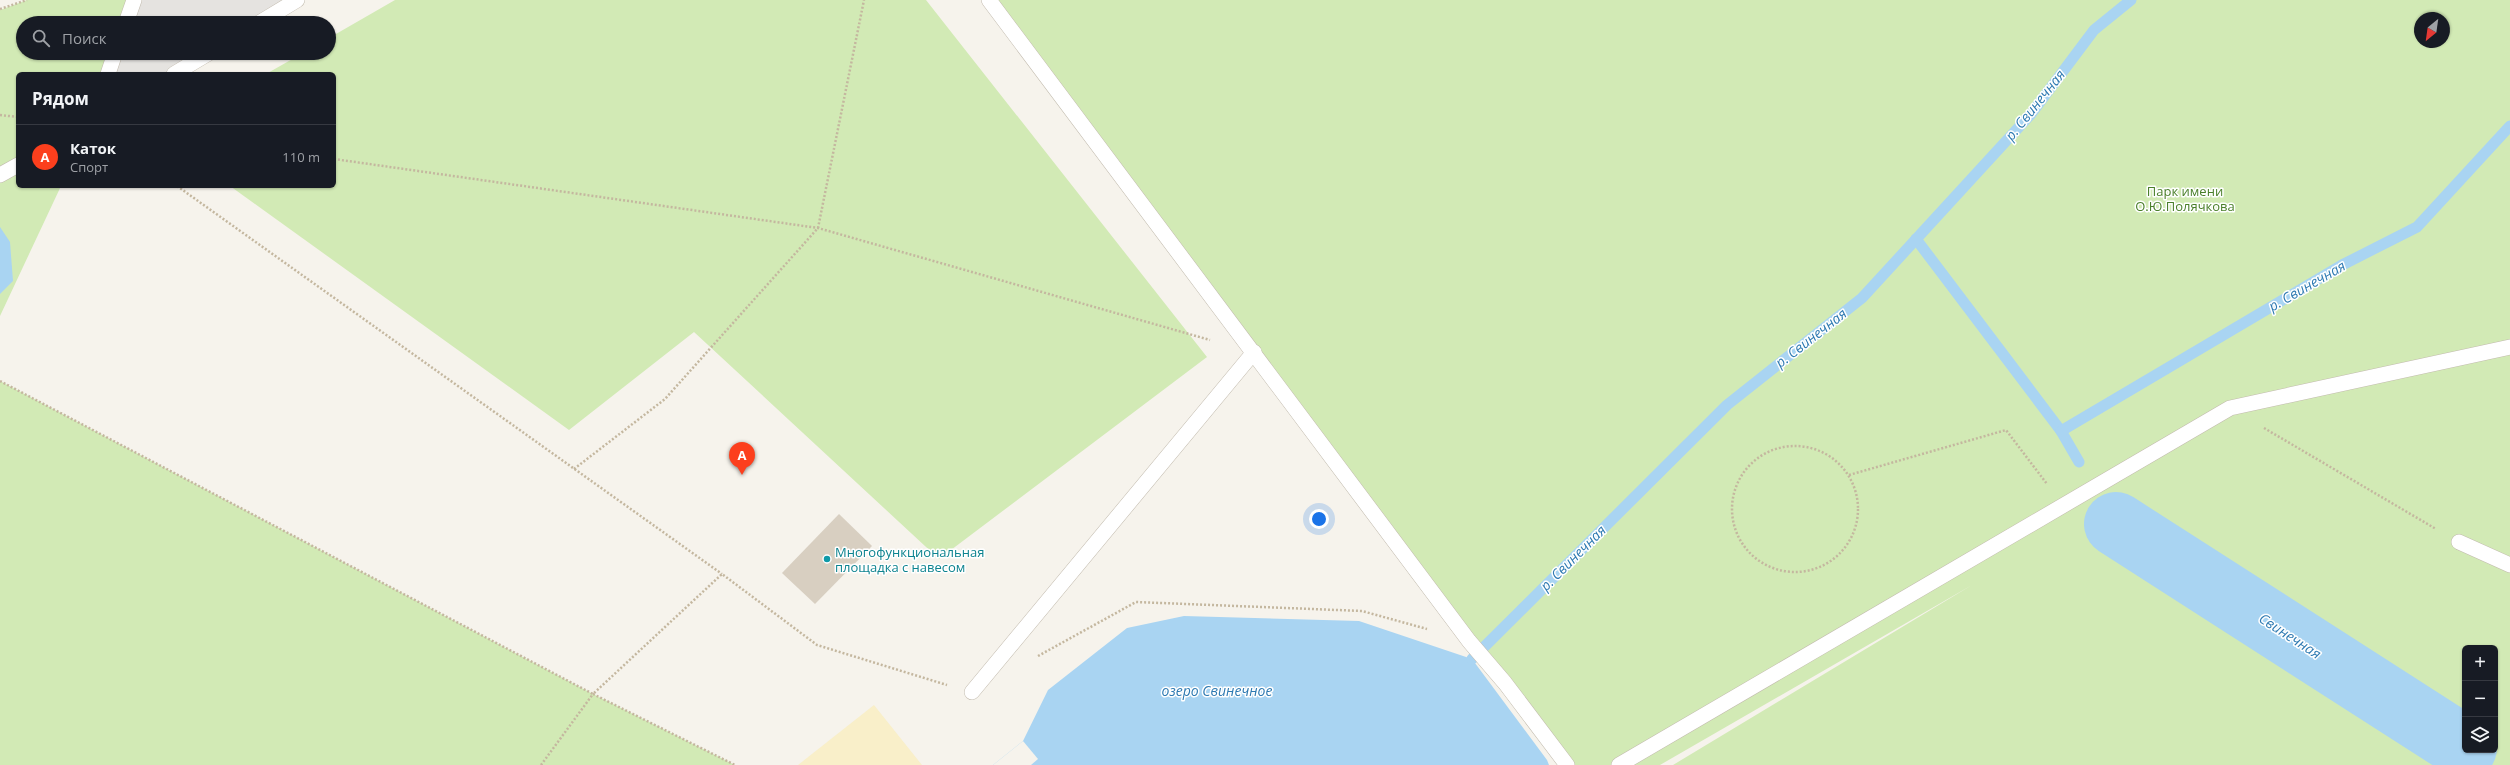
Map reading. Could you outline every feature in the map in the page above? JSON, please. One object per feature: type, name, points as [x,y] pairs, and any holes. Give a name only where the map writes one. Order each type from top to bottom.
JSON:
[{"type":"lane","points":[[128,16],[134,0]]},
{"type":"lane","points":[[271,16],[297,0]]},
{"type":"lane","points":[[989,0],[1469,641],[1505,683],[1567,765]]},
{"type":"lane","points":[[109,72],[113,60]]},
{"type":"lane","points":[[177,72],[197,60]]},
{"type":"lane","points":[[0,175],[16,166]]},
{"type":"lane","points":[[1619,765],[2230,408],[2510,348]]},
{"type":"lane","points":[[972,692],[1254,352]]},
{"type":"lane","points":[[2459,542],[2510,565]]},
{"type":"path","points":[[0,10],[27,0]]},
{"type":"path","points":[[574,469],[665,399],[818,228],[864,0]]},
{"type":"path","points":[[0,115],[16,117]]},
{"type":"path","points":[[336,159],[818,228],[1254,352]]},
{"type":"path","points":[[180,188],[722,574],[817,645],[972,692]]},
{"type":"path","points":[[0,381],[593,694],[735,765]]},
{"type":"path","points":[[2230,408],[2459,542]]},
{"type":"path","points":[[1849,475],[2006,430],[2064,506]]},
{"type":"path","points":[[1796,445],[1816,449],[1835,459],[1849,475],[1857,495],[1856,523],[1853,536],[1841,554],[1824,566],[1804,572],[1783,572],[1763,565],[1747,552],[1736,534],[1731,513],[1732,493],[1742,473],[1756,458],[1775,449],[1796,445]]},
{"type":"path","points":[[541,765],[593,694],[722,574]]},
{"type":"path","points":[[1033,659],[1136,602],[1362,611],[1469,641]]},
{"type":"green space","points":[[27,0],[134,0],[128,16],[16,16],[16,60],[113,60],[109,72],[16,72],[16,188],[60,188],[0,316],[0,10]]},
{"type":"green space","points":[[395,0],[926,0],[1207,357],[939,559],[694,332],[569,430],[233,188],[336,188],[336,72],[270,72],[291,60],[336,60],[336,34]]},
{"type":"green space","name":"Парк имени О.Ю.Полячкова","points":[[989,0],[2510,0],[2510,765],[1673,765],[1972,585],[1660,765],[1567,765]]},
{"type":"green space","points":[[0,381],[593,694],[735,765],[0,765]]},
{"type":"sand","points":[[874,705],[922,765],[798,765]]},
{"type":"shaded area","points":[[134,0],[297,0],[271,16],[128,16]]},
{"type":"shaded area","points":[[113,60],[197,60],[177,72],[109,72]]},
{"type":"water","points":[[0,227],[10,242],[13,281],[0,294]]},
{"type":"water","name":"озеро Свинечное","points":[[1184,616],[1359,621],[1472,659],[1547,760],[1549,765],[993,765],[1023,741],[1048,690],[1127,628]]},
{"type":"pier","points":[[1023,741],[1038,759],[1031,765],[993,765]]},
{"type":"building","name":"Многофункциональная площадка с навесом","points":[[839,514],[872,546],[815,604],[782,573]]},
{"type":"waterway","name":"р. Свинечная","points":[[1472,659],[1727,405],[1862,298],[2031,114],[2094,30],[2131,0]]},
{"type":"waterway","name":"р. Свинечная","points":[[2061,431],[2342,265],[2417,227],[2510,126]]},
{"type":"waterway","points":[[1916,239],[2061,431],[2079,462]]},
{"type":"waterway","points":[[2110,513],[2116,524]]},
{"type":"waterway","name":"Свинечная","points":[[2116,524],[2462,746]]},
{"type":"place","name":"Каток","points":[[742,475]]},
{"type":"place","name":"Многофункциональная площадка с навесом","points":[[827,559]]}]
